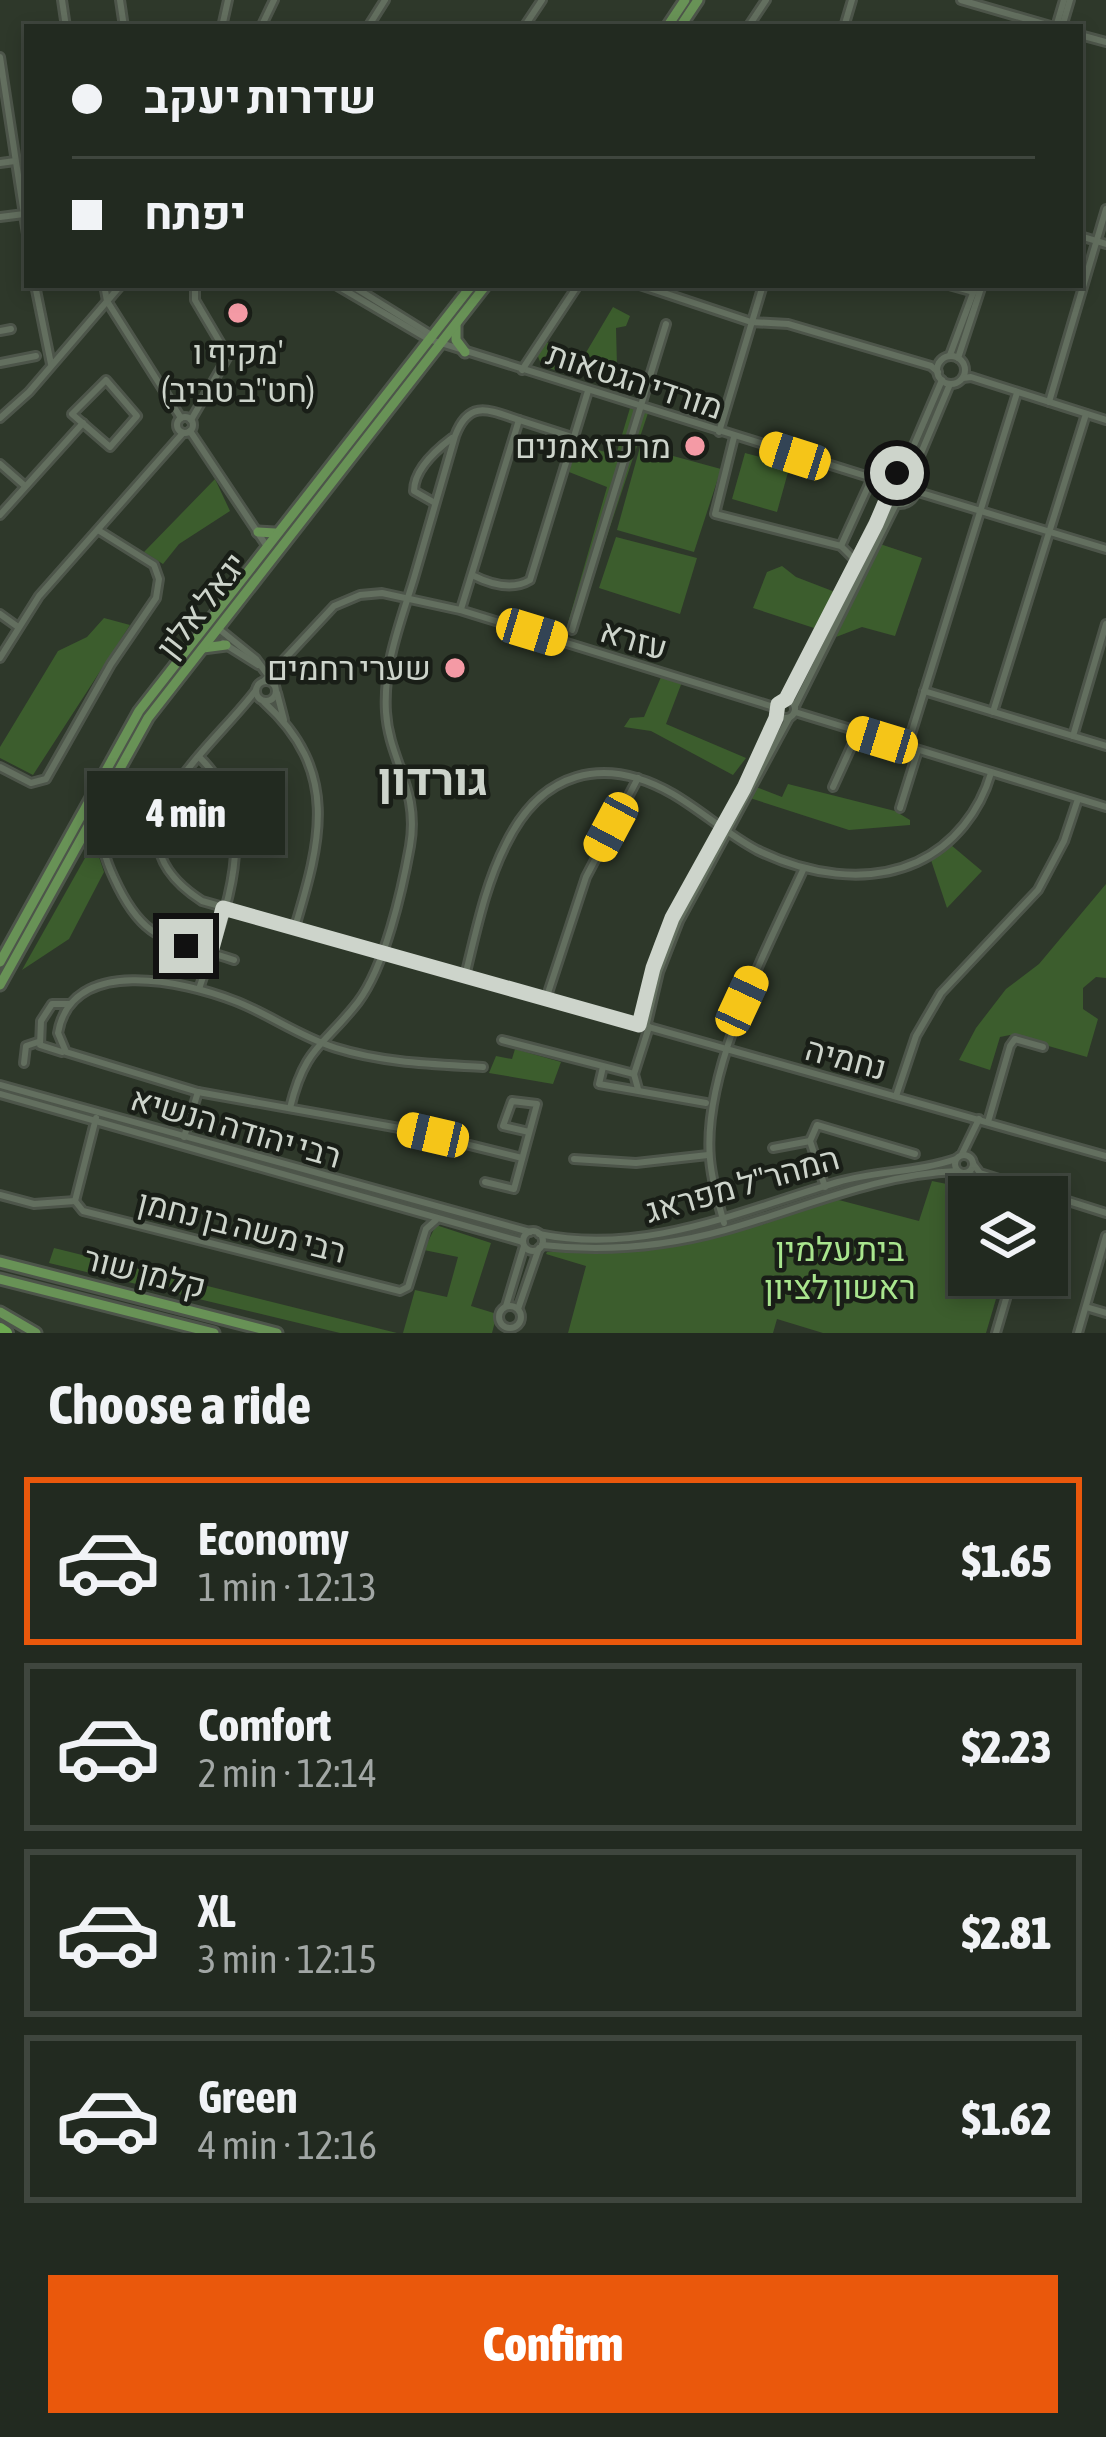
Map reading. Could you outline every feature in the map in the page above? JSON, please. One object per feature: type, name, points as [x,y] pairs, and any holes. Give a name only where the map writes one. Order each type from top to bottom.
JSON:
[{"type":"main road","name":"יגאל אלון","points":[[0,962],[139,711],[210,629],[470,288]]},
{"type":"main road","name":"יגאל אלון","points":[[267,550],[275,533],[433,339],[457,322],[484,288]]},
{"type":"main road","points":[[457,322],[455,340],[465,352]]},
{"type":"main road","points":[[255,528],[275,533]]},
{"type":"main road","name":"יגאל אלון","points":[[0,986],[148,718],[210,629]]},
{"type":"main road","points":[[198,651],[226,645]]},
{"type":"main road","name":"קלמן שור","points":[[0,1262],[277,1333]]},
{"type":"main road","name":"קלמן שור","points":[[0,1279],[214,1333]]},
{"type":"main road","points":[[0,1312],[36,1333]]},
{"type":"street","points":[[961,0],[1046,24]]},
{"type":"street","points":[[0,56],[24,214],[0,218]]},
{"type":"street","points":[[0,163],[15,161]]},
{"type":"street","points":[[1083,285],[1106,209]]},
{"type":"street","points":[[1083,237],[1106,244]]},
{"type":"street","points":[[35,288],[52,366]]},
{"type":"street","points":[[105,288],[107,302],[181,418],[191,420]]},
{"type":"street","points":[[0,418],[119,288]]},
{"type":"street","points":[[0,658],[40,596],[187,432],[225,368],[228,356],[195,300],[195,288]]},
{"type":"street","name":"מורדי הגטאות","points":[[354,288],[433,339],[465,352],[885,482]]},
{"type":"street","points":[[522,370],[576,288]]},
{"type":"street","points":[[649,288],[751,322],[788,324],[940,373],[966,375],[1106,420]]},
{"type":"street","points":[[719,432],[762,288]]},
{"type":"street","points":[[902,473],[940,373],[954,357],[977,288]]},
{"type":"street","points":[[1048,402],[1082,288]]},
{"type":"street","points":[[95,315],[116,316]]},
{"type":"street","points":[[572,630],[666,324]]},
{"type":"street","points":[[0,331],[11,329]]},
{"type":"street","points":[[44,339],[52,348],[65,350]]},
{"type":"street","points":[[0,363],[36,356]]},
{"type":"street","points":[[954,357],[966,375]]},
{"type":"street","points":[[915,491],[911,477],[940,373]]},
{"type":"street","points":[[106,380],[137,416],[110,447],[82,423],[72,414],[106,380]]},
{"type":"street","points":[[472,575],[506,586],[530,580],[588,391]]},
{"type":"street","points":[[907,747],[1017,393]]},
{"type":"street","points":[[290,1108],[297,1077],[319,1042],[359,1001],[381,952],[410,843],[410,797],[386,711],[388,663],[455,436],[465,417],[489,410],[572,437]]},
{"type":"street","points":[[993,712],[1086,414]]},
{"type":"street","points":[[181,418],[177,425],[187,432],[267,550]]},
{"type":"street","points":[[460,610],[519,420]]},
{"type":"street","points":[[0,515],[82,423]]},
{"type":"street","points":[[434,503],[414,491],[414,481],[455,436]]},
{"type":"street","points":[[734,436],[715,514],[841,546],[857,562]]},
{"type":"street","points":[[1,462],[25,486]]},
{"type":"street","points":[[638,1089],[634,1075],[667,946],[777,710],[857,562],[887,498],[885,482],[902,473],[911,477]]},
{"type":"street","points":[[841,546],[872,478]]},
{"type":"street","points":[[915,491],[1106,548]]},
{"type":"street","points":[[887,498],[906,503],[915,491]]},
{"type":"street","points":[[724,829],[794,712],[896,504]]},
{"type":"street","points":[[0,766],[32,783],[46,779],[156,598],[159,579],[154,565],[98,530]]},
{"type":"street","points":[[266,677],[343,600],[371,593],[408,597]]},
{"type":"street","name":"עזרא","points":[[408,597],[794,712]]},
{"type":"street","points":[[0,614],[19,627]]},
{"type":"street","points":[[1072,736],[1106,625]]},
{"type":"street","points":[[210,629],[261,667]]},
{"type":"street","points":[[210,629],[261,667],[276,689],[285,724]]},
{"type":"street","name":"נחמיה","points":[[266,677],[198,756],[167,798],[159,820],[164,862],[182,887],[202,901],[1106,1156]]},
{"type":"street","points":[[264,702],[276,689]]},
{"type":"street","points":[[256,690],[309,763],[320,815],[319,843],[295,927]]},
{"type":"street","points":[[924,691],[1106,746]]},
{"type":"street","points":[[786,699],[794,712],[1106,807]]},
{"type":"street","points":[[833,787],[857,732]]},
{"type":"street","points":[[900,808],[918,750]]},
{"type":"street","points":[[198,756],[224,792],[236,825],[234,869],[199,989]]},
{"type":"street","points":[[465,976],[499,859],[532,804],[547,790],[582,775],[601,772],[638,778],[676,795],[759,851],[804,868],[839,874],[875,873],[925,858],[968,820],[991,772]]},
{"type":"street","points":[[546,999],[586,877],[638,778]]},
{"type":"street","points":[[896,1096],[916,1036],[940,992],[1038,890],[1064,841],[1078,799]]},
{"type":"street","points":[[104,823],[101,833],[108,864],[138,922],[159,935],[234,960]]},
{"type":"street","points":[[724,1225],[709,1155],[715,1105],[742,1001],[804,868]]},
{"type":"street","points":[[65,1052],[58,1033],[69,1004],[86,991],[126,981],[199,989],[319,1042],[386,1060],[483,1067]]},
{"type":"street","points":[[38,1042],[40,1021],[48,1006],[69,1004]]},
{"type":"street","points":[[502,1040],[634,1075]]},
{"type":"street","points":[[962,1172],[1010,1046],[1015,1040],[1043,1047]]},
{"type":"street","points":[[24,1063],[26,1046],[38,1042],[197,1092],[405,1129],[522,1158]]},
{"type":"street","points":[[603,1067],[599,1084],[706,1103]]},
{"type":"street","name":"רבי יהודה הנשיא","points":[[0,1090],[535,1233]]},
{"type":"street","points":[[184,1137],[197,1092]]},
{"type":"street","points":[[485,1182],[514,1189],[537,1104],[512,1101],[503,1126],[529,1132]]},
{"type":"street","points":[[0,1196],[34,1204],[75,1202],[98,1116]]},
{"type":"street","name":"רבי יהודה הנשיא","points":[[98,1116],[524,1244]]},
{"type":"street","points":[[826,1191],[810,1141],[817,1125],[915,1154]]},
{"type":"street","points":[[773,1148],[810,1141]]},
{"type":"street","points":[[574,1159],[636,1163],[709,1155]]},
{"type":"street","points":[[962,1172],[965,1159]]},
{"type":"street","points":[[965,1159],[988,1176]]},
{"type":"street","name":"המהר\"ל מפראג","points":[[524,1244],[531,1251],[541,1247],[629,1248],[724,1225],[866,1175],[965,1159]]},
{"type":"street","name":"המהר\"ל מפראג","points":[[826,1191],[909,1175],[962,1172],[976,1176]]},
{"type":"street","name":"רבי משה בן נחמן","points":[[75,1202],[83,1210],[400,1291],[408,1286],[428,1226],[436,1219]]},
{"type":"street","points":[[1068,1203],[1106,1213]]},
{"type":"street","name":"המהר\"ל מפראג","points":[[535,1233],[606,1241],[724,1225]]},
{"type":"street","points":[[499,1333],[500,1313],[524,1244],[535,1233],[541,1247],[534,1255],[518,1309],[521,1320],[510,1330],[501,1323]]},
{"type":"street","points":[[1078,1333],[1106,1236]]},
{"type":"street","points":[[996,1333],[1007,1296]]},
{"type":"street","points":[[506,1306],[518,1309]]},
{"type":"street","points":[[1086,1307],[1106,1312]]},
{"type":"green space","points":[[613,307],[630,316],[626,326],[616,328],[617,367],[585,356],[573,371],[541,364],[537,354],[546,342],[584,356]]},
{"type":"green space","points":[[630,408],[648,413],[574,635],[566,630],[607,487],[569,472],[577,444],[616,455]]},
{"type":"green space","points":[[640,447],[721,469],[694,552],[617,530]]},
{"type":"green space","points":[[745,453],[790,465],[777,512],[732,499]]},
{"type":"green space","points":[[215,479],[230,511],[179,544],[163,564],[144,552]]},
{"type":"green space","points":[[616,537],[697,558],[680,614],[599,588]]},
{"type":"green space","points":[[880,544],[922,558],[895,636],[862,627],[836,637]]},
{"type":"green space","points":[[782,566],[796,577],[835,592],[814,628],[753,608],[767,572]]},
{"type":"green space","points":[[104,618],[130,625],[33,775],[0,758],[0,747],[58,651],[87,637]]},
{"type":"green space","points":[[661,677],[682,682],[666,724],[746,758],[733,775],[651,731],[624,727],[630,718],[644,717]]},
{"type":"green space","points":[[788,784],[895,811],[910,820],[910,825],[849,830],[750,798],[756,787],[782,797]]},
{"type":"green space","points":[[94,842],[104,872],[69,939],[22,970]]},
{"type":"green space","points":[[951,845],[982,871],[947,908],[931,860]]},
{"type":"green space","points":[[1106,884],[1106,978],[1096,977],[1083,988],[1083,1009],[1098,1019],[1087,1057],[1010,1035],[1000,1037],[990,1070],[959,1060],[1006,989],[1039,964]]},
{"type":"green space","points":[[515,1049],[561,1062],[553,1084],[489,1073],[496,1056],[512,1059]]},
{"type":"green space","name":"בית עלמין ראשון לציון","points":[[932,1181],[948,1184],[948,1296],[997,1296],[986,1333],[823,1333],[777,1319],[773,1333],[568,1333],[586,1266],[546,1254],[679,1245],[761,1225],[835,1199],[919,1221]]},
{"type":"green space","points":[[436,1225],[491,1243],[471,1306],[497,1314],[492,1333],[403,1333],[415,1290],[447,1297],[458,1257],[424,1250]]},
{"type":"green space","points":[[54,1248],[397,1333],[340,1333],[49,1263]]},
{"type":"place","name":"מקיף ו' (חט\"ב טביב)","points":[[238,313]]},
{"type":"place","name":"מרכז אמנים","points":[[695,446]]},
{"type":"place","name":"שערי רחמים","points":[[455,668]]},
{"type":"district","name":"גורדון","points":[[433,779]]},
{"type":"route","points":[[186,946],[211,952],[223,908],[639,1025],[672,918],[744,788],[778,704],[786,699],[876,524],[887,498],[885,482],[897,473]]}]
